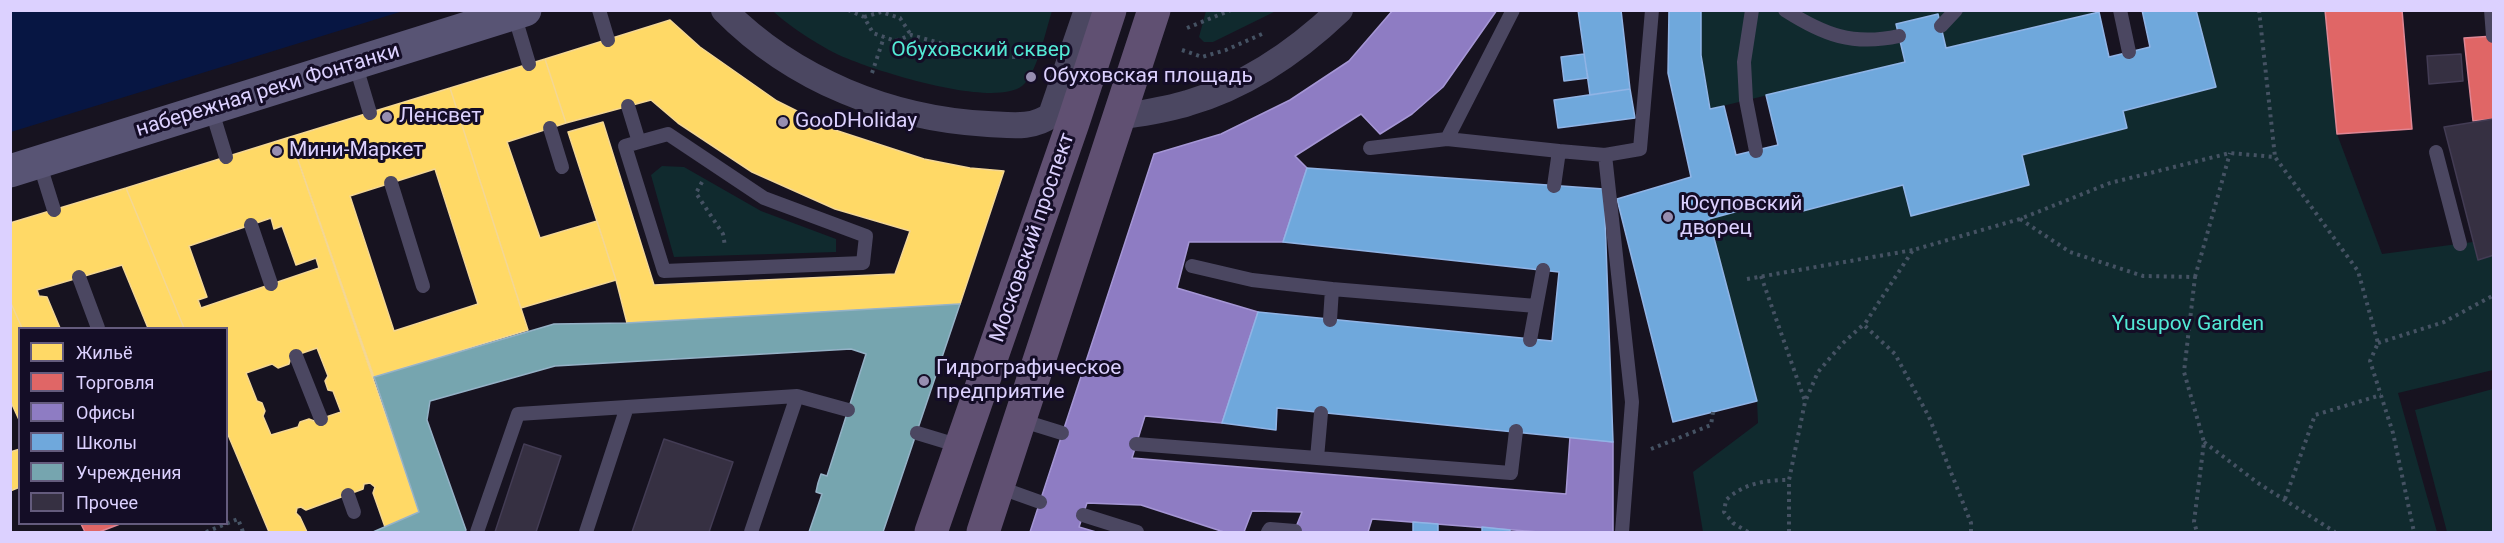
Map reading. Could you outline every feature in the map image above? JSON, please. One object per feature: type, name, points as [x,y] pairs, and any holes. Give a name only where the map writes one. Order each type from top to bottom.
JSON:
[{"type":"main road","name":"Московский проспект","points":[[931,532],[1110,10]]},
{"type":"main road","name":"Московский проспект","points":[[983,532],[1154,10]]},
{"type":"main road","name":"набережная реки Фонтанки","points":[[25,166],[519,12]]},
{"type":"street","points":[[724,10],[770,51],[828,84],[894,107],[941,119],[1025,125],[1045,120],[1051,115],[1087,10]]},
{"type":"street","points":[[1120,117],[1188,103],[1224,90],[1268,69],[1302,44],[1341,10]]},
{"type":"lane","points":[[599,10],[608,40]]},
{"type":"lane","points":[[1447,139],[1513,10]]},
{"type":"lane","points":[[1370,148],[1447,139],[1559,152],[1605,154],[1640,149],[1652,10]]},
{"type":"lane","points":[[1752,10],[1744,62],[1746,100],[1756,151]]},
{"type":"lane","points":[[1785,10],[1832,36],[1863,40],[1899,36]]},
{"type":"lane","points":[[1941,26],[1956,10]]},
{"type":"lane","points":[[2120,10],[2129,52]]},
{"type":"lane","points":[[2491,10],[2493,36]]},
{"type":"lane","points":[[519,12],[530,64]]},
{"type":"lane","points":[[355,63],[370,113]]},
{"type":"lane","points":[[628,106],[639,142]]},
{"type":"lane","points":[[211,108],[226,157]]},
{"type":"lane","points":[[550,128],[562,167]]},
{"type":"lane","points":[[668,134],[711,163],[765,198],[866,236],[863,263],[664,271],[625,146],[668,134]]},
{"type":"lane","points":[[1554,186],[1559,152]]},
{"type":"lane","points":[[2436,152],[2460,244]]},
{"type":"lane","points":[[1605,154],[1632,402],[1622,532]]},
{"type":"lane","points":[[25,166],[54,210]]},
{"type":"lane","points":[[391,183],[423,286]]},
{"type":"lane","points":[[251,225],[271,284]]},
{"type":"lane","points":[[1192,266],[1252,280],[1536,306]]},
{"type":"lane","points":[[1530,340],[1543,270]]},
{"type":"lane","points":[[79,277],[98,327]]},
{"type":"lane","points":[[1330,320],[1332,289]]},
{"type":"lane","points":[[296,356],[321,419]]},
{"type":"lane","points":[[751,532],[797,396]]},
{"type":"lane","points":[[477,532],[518,414],[797,396],[848,410]]},
{"type":"lane","points":[[586,532],[627,407]]},
{"type":"lane","points":[[1317,458],[1321,413]]},
{"type":"lane","points":[[1020,420],[1062,434]]},
{"type":"lane","points":[[1136,444],[1511,473],[1516,431]]},
{"type":"lane","points":[[917,433],[960,446]]},
{"type":"lane","points":[[998,487],[1040,502]]},
{"type":"lane","points":[[348,495],[354,512]]},
{"type":"lane","points":[[1083,515],[1137,532]]},
{"type":"lane","points":[[1268,532],[1270,529],[1295,531]]},
{"type":"path","points":[[848,10],[864,18],[873,33],[895,41],[911,35],[942,44],[1010,57],[1047,56]]},
{"type":"path","points":[[1187,28],[1231,10]]},
{"type":"path","points":[[2259,10],[2275,157],[2358,271],[2378,343],[2370,361],[2393,433],[2414,532]]},
{"type":"path","points":[[864,18],[881,12],[900,18],[911,35]]},
{"type":"path","points":[[1182,50],[1202,57],[1226,50],[1265,32]]},
{"type":"path","points":[[871,76],[884,37]]},
{"type":"path","points":[[1747,279],[1913,250],[2019,219],[2110,183],[2230,153],[2275,157]]},
{"type":"path","points":[[2197,532],[2194,522],[2204,442],[2184,372],[2195,277],[2230,153]]},
{"type":"path","points":[[711,163],[696,193],[723,234],[727,268]]},
{"type":"path","points":[[2019,219],[2070,252],[2143,276],[2195,277]]},
{"type":"path","points":[[1789,532],[1790,480],[1805,402],[1818,372],[1842,344],[1864,325],[1913,250]]},
{"type":"path","points":[[1761,276],[1805,402]]},
{"type":"path","points":[[2378,343],[2444,322],[2493,295]]},
{"type":"path","points":[[1864,325],[1895,354],[1929,417],[1971,523],[1971,532]]},
{"type":"path","points":[[2285,499],[2315,415],[2381,395]]},
{"type":"path","points":[[1628,458],[1711,424],[1713,412]]},
{"type":"path","points":[[2204,442],[2258,483],[2335,532]]},
{"type":"path","points":[[1748,532],[1733,523],[1724,512],[1726,500],[1735,491],[1751,485],[1770,480],[1790,480]]},
{"type":"path","points":[[228,523],[238,519],[243,532]]},
{"type":"path","points":[[206,532],[223,525]]},
{"type":"green space","points":[[1206,10],[1276,11],[1213,42],[1204,42],[1199,37]]},
{"type":"green space","name":"Обуховский сквер","points":[[773,11],[1052,11],[1037,62],[1027,80],[1022,86],[1007,92],[987,93],[936,86],[838,55],[818,44]]},
{"type":"green space","points":[[1701,11],[2100,11],[1946,48],[1938,14],[1897,24],[1905,62],[1710,109],[1701,55]]},
{"type":"green space","name":"Yusupov Garden","points":[[2196,11],[2325,11],[2337,134],[2382,254],[2473,242],[2478,259],[2493,255],[2493,370],[2398,393],[2437,532],[1703,532],[1693,472],[1758,423],[1757,401],[1709,219],[1794,196],[1799,212],[1903,185],[1912,216],[2029,185],[2022,155],[2127,128],[2123,111],[2216,87]]},
{"type":"green space","points":[[662,166],[684,167],[761,211],[836,239],[836,252],[674,257],[651,175]]},
{"type":"green space","points":[[2493,389],[2493,532],[2447,532],[2415,410]]},
{"type":"water","points":[[11,10],[403,10],[403,11],[11,132]]},
{"type":"building: Жильё","points":[[670,20],[700,47],[777,101],[835,130],[924,159],[970,168],[1004,171],[960,304],[627,323],[616,280],[568,132],[603,122],[654,285],[895,274],[910,231],[835,209],[752,172],[678,123],[651,100],[566,123],[545,59]]},
{"type":"building: Жильё","points":[[545,59],[566,123],[507,142],[540,238],[597,221],[616,280],[521,308],[450,88]]},
{"type":"building: Жильё","points":[[450,88],[528,330],[374,377],[290,137]],"holes":[[[435,169],[478,304],[394,331],[350,196]]]},
{"type":"building: Жильё","points":[[290,137],[419,512],[385,527],[373,493],[375,487],[370,483],[364,484],[363,489],[306,510],[301,507],[297,508],[296,513],[307,532],[269,532],[228,435],[228,327],[184,327],[126,188]],"holes":[[[271,218],[274,229],[282,226],[296,265],[316,258],[319,268],[201,308],[198,300],[207,297],[189,246]],[[317,348],[328,376],[325,381],[328,390],[333,391],[341,412],[314,421],[309,419],[300,422],[298,427],[271,435],[263,416],[265,411],[262,403],[257,401],[246,373],[272,364],[278,368],[289,364],[291,357]]]},
{"type":"building: Жильё","points":[[126,188],[184,327],[148,327],[122,265],[37,290],[39,296],[47,297],[60,327],[22,327],[10,301],[10,223]]},
{"type":"building: Жильё","points":[[10,301],[22,327],[18,327],[18,418],[10,400]]},
{"type":"building: Жильё","points":[[18,450],[18,488],[10,491],[10,452]]},
{"type":"building: Торговля","points":[[2325,10],[2402,10],[2412,129],[2337,134]]},
{"type":"building: Торговля","points":[[2494,36],[2494,119],[2473,121],[2464,38]]},
{"type":"building: Торговля","points":[[82,525],[117,525],[99,532],[85,532]]},
{"type":"building: Офисы","points":[[1393,10],[1497,10],[1443,87],[1412,114],[1380,134],[1361,114],[1295,156],[1307,168],[1283,242],[1189,242],[1177,288],[1258,312],[1222,423],[1145,416],[1132,458],[1566,494],[1570,437],[1613,442],[1613,532],[1539,532],[1372,519],[1368,532],[1294,532],[1302,512],[1252,511],[1244,532],[1224,532],[1141,505],[1087,503],[1079,527],[1096,532],[1030,532],[1154,154],[1221,134],[1290,100],[1349,61]]},
{"type":"building: Школы","points":[[1578,10],[1621,10],[1630,89],[1590,95]]},
{"type":"building: Школы","name":"Юсуповский дворец","points":[[1669,10],[1701,10],[1701,55],[1710,109],[1724,106],[1736,155],[1778,145],[1766,95],[1905,62],[1896,24],[1938,14],[1946,48],[2099,12],[2109,57],[2150,47],[2142,10],[2196,10],[2216,87],[2123,111],[2127,128],[2022,155],[2029,185],[1911,216],[1903,185],[1799,212],[1794,196],[1709,219],[1757,401],[1673,422],[1617,199],[1691,177],[1668,73]]},
{"type":"building: Школы","points":[[1584,54],[1588,78],[1564,81],[1561,57]]},
{"type":"building: Школы","points":[[1630,89],[1635,118],[1558,128],[1554,100]]},
{"type":"building: Школы","points":[[1307,168],[1604,189],[1613,442],[1277,408],[1276,430],[1222,423],[1258,312],[1552,341],[1559,272],[1283,242]]},
{"type":"building: Школы","points":[[1413,522],[1438,524],[1438,532],[1413,532]]},
{"type":"building: Школы","points":[[1482,527],[1510,530],[1510,532],[1482,532]]},
{"type":"building: Учреждения","points":[[960,304],[883,532],[809,532],[822,494],[816,492],[818,483],[821,474],[827,476],[866,354],[851,349],[555,366],[430,401],[427,420],[466,530],[465,532],[373,532],[419,512],[374,377],[554,324],[627,323]]},
{"type":"building: Прочее","points":[[2461,54],[2463,81],[2429,84],[2427,56]]},
{"type":"building: Прочее","points":[[2493,119],[2494,255],[2478,260],[2444,127]]},
{"type":"building: Прочее","points":[[664,439],[733,462],[709,532],[632,532]]},
{"type":"building: Прочее","points":[[524,444],[561,456],[536,532],[495,532]]},
{"type":"place","name":"Обуховская площадь","points":[[1031,77]]},
{"type":"place","name":"Ленсвет","points":[[387,117]]},
{"type":"place","name":"GooDHoliday","points":[[783,122]]},
{"type":"place","name":"Мини-Маркет","points":[[277,151]]},
{"type":"place","name":"Юсуповский дворец","points":[[1668,217]]},
{"type":"place","name":"Гидрографическое предприятие","points":[[924,381]]}]
